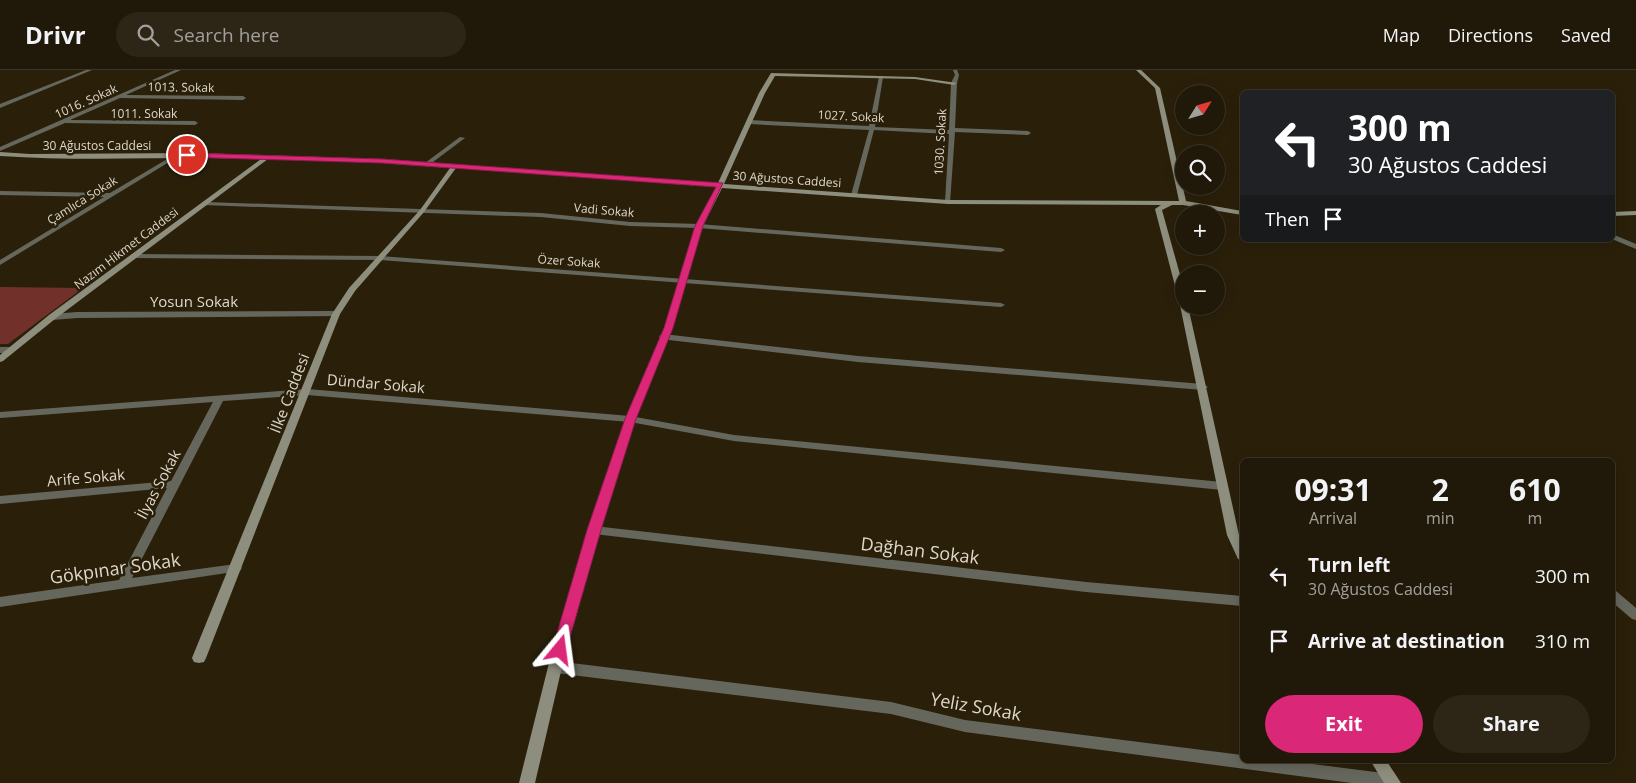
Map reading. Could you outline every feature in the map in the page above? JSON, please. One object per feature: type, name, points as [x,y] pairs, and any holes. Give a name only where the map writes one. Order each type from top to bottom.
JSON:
[{"type":"street","points":[[0,106],[90,70]]},
{"type":"street","name":"1016. Sokak","points":[[0,149],[179,70]]},
{"type":"street","name":"1030. Sokak","points":[[948,202],[954,82],[957,76],[955,70]]},
{"type":"street","points":[[1138,70],[1157,88],[1183,203]]},
{"type":"street","points":[[527,783],[555,667],[594,530],[630,419],[668,328],[699,226],[773,74],[915,78],[954,82]]},
{"type":"street","points":[[854,195],[872,128],[882,77]]},
{"type":"street","name":"1013. Sokak","points":[[118,98],[243,98]]},
{"type":"street","name":"1011. Sokak","points":[[64,122],[195,123]]},
{"type":"street","name":"1027. Sokak","points":[[749,122],[1028,133]]},
{"type":"street","points":[[427,164],[462,138]]},
{"type":"street","name":"30 Ağustos Caddesi","points":[[0,154],[266,158],[427,164],[948,202],[1183,203],[1240,213]]},
{"type":"street","name":"Çamlıca Sokak","points":[[0,263],[176,156]]},
{"type":"street","name":"Nazım Hikmet Caddesi","points":[[0,359],[5,350],[266,158]]},
{"type":"street","name":"İlke Caddesi","points":[[199,658],[336,314],[352,290],[422,212],[454,167]]},
{"type":"street","points":[[0,193],[112,195]]},
{"type":"street","points":[[1171,203],[1158,209],[1175,272]]},
{"type":"street","name":"Vadi Sokak","points":[[205,204],[542,215],[630,224],[699,226],[1002,250]]},
{"type":"street","points":[[1615,214],[1636,213]]},
{"type":"street","points":[[1615,237],[1636,247]]},
{"type":"street","name":"Özer Sokak","points":[[134,256],[380,258],[1001,306]]},
{"type":"street","name":"Yosun Sokak","points":[[52,317],[336,314]]},
{"type":"street","points":[[1186,315],[1203,387],[1233,535],[1240,551]]},
{"type":"street","points":[[663,338],[868,360],[1203,387]]},
{"type":"street","name":"Dündar Sokak","points":[[0,415],[306,392],[630,419],[734,438],[1222,486]]},
{"type":"street","name":"İlyas Sokak","points":[[123,584],[220,398]]},
{"type":"street","name":"Arife Sokak","points":[[0,500],[176,484]]},
{"type":"street","name":"Dağhan Sokak","points":[[594,530],[1086,587],[1240,601]]},
{"type":"street","name":"Gökpınar Sokak","points":[[0,602],[236,568]]},
{"type":"street","points":[[1615,597],[1636,615]]},
{"type":"street","name":"Yeliz Sokak","points":[[555,667],[891,708],[965,726],[1240,762]]},
{"type":"street","name":"Yeliz Sokak","points":[[1247,763],[1392,782]]},
{"type":"street","points":[[1379,763],[1392,782]]},
{"type":"shaded area","points":[[0,287],[83,288],[8,344],[0,344]]},
{"type":"route","points":[[187,155],[382,161],[720,185],[699,226],[668,328],[630,419],[594,530],[560,650]]}]
